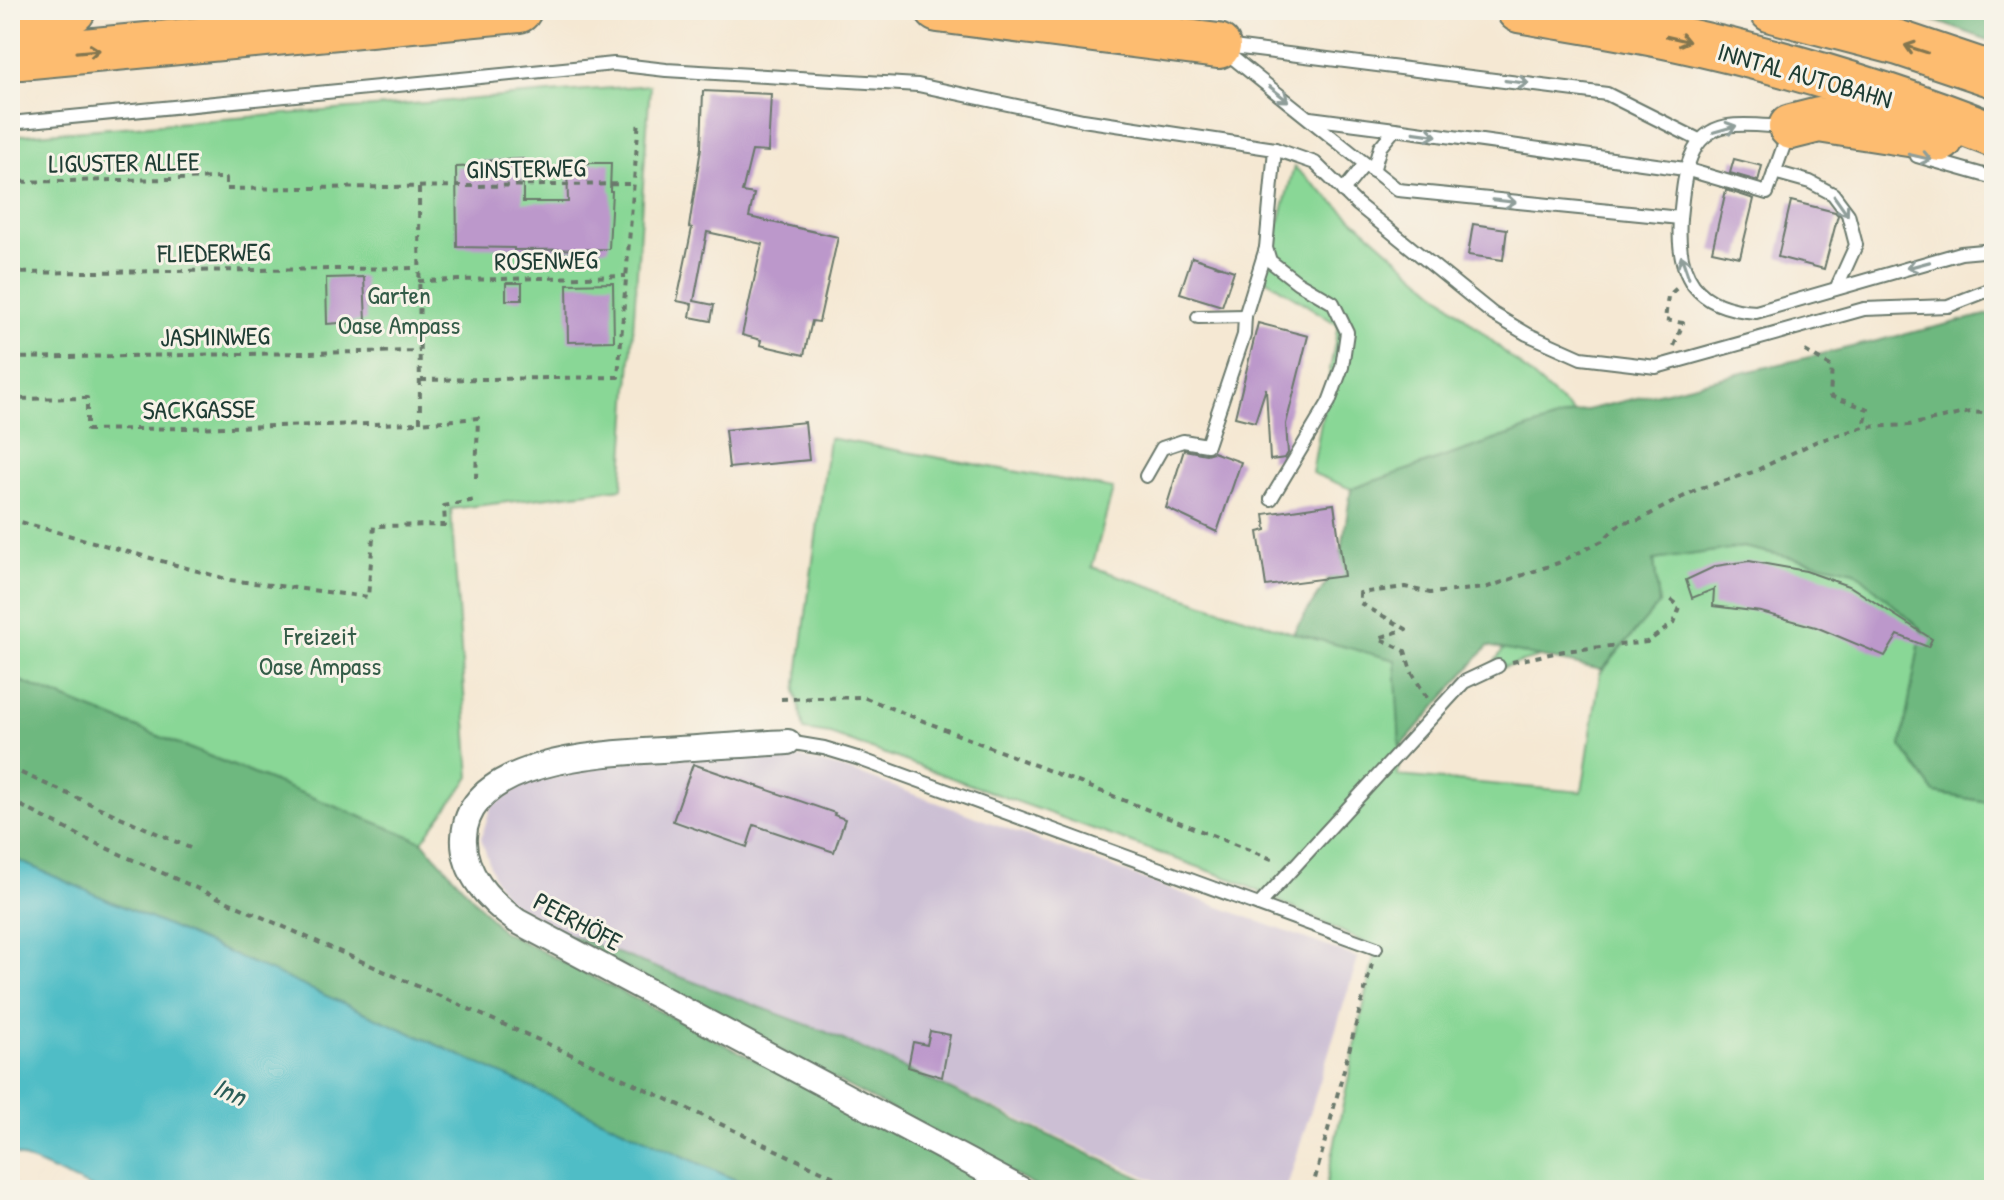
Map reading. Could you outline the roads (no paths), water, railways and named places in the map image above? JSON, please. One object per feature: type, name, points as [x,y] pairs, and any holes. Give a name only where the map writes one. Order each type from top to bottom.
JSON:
[{"type":"highway","points":[[10,16],[73,10]]},
{"type":"highway","points":[[10,58],[519,10]]},
{"type":"highway","points":[[938,10],[1218,46]]},
{"type":"highway","name":"INNTAL AUTOBAHN","points":[[1519,10],[1674,38],[1771,62],[1994,135]]},
{"type":"highway","name":"INNTAL AUTOBAHN","points":[[1772,10],[1899,43],[1994,75]]},
{"type":"highway","points":[[1804,132],[1819,120],[1901,131],[1976,148],[1994,148]]},
{"type":"street","name":"PEERHÖFE","points":[[788,742],[586,755],[519,773],[498,783],[471,812],[464,831],[466,859],[484,891],[498,907],[517,921],[1022,1190]]},
{"type":"lane","points":[[1966,10],[1994,14]]},
{"type":"lane","points":[[1218,46],[1398,190],[1680,218]]},
{"type":"lane","points":[[1218,46],[1607,94],[1699,140]]},
{"type":"lane","points":[[10,123],[614,64],[666,70],[918,85],[1083,120],[1275,149],[1315,163],[1343,191],[1493,314],[1527,334],[1581,358],[1656,367],[1864,309],[1948,306],[1994,288]]},
{"type":"lane","points":[[1307,117],[1685,169],[1767,193],[1774,172],[1804,132]]},
{"type":"lane","points":[[1804,132],[1724,126],[1699,140],[1685,169],[1679,242],[1687,277],[1702,296],[1721,306],[1756,312],[1961,253],[1994,250]]},
{"type":"lane","points":[[1343,191],[1369,167],[1395,129]]},
{"type":"lane","points":[[1146,476],[1162,448],[1183,441],[1207,445],[1244,335],[1245,316],[1266,248],[1275,149]]},
{"type":"lane","points":[[1908,154],[1994,178]]},
{"type":"lane","points":[[1774,172],[1810,182],[1833,194],[1848,214],[1856,245],[1837,287]]},
{"type":"lane","points":[[1266,248],[1270,261],[1297,282],[1333,303],[1347,332],[1342,367],[1329,402],[1271,499]]},
{"type":"lane","points":[[1198,317],[1245,316]]},
{"type":"lane","points":[[1259,905],[1464,682],[1498,666]]},
{"type":"lane","points":[[788,742],[857,758],[1376,948]]},
{"type":"water","name":"Inn","points":[[10,857],[758,1190],[97,1190],[10,1152]]},
{"type":"park label","name":"Garten Oase Ampass","points":[[399,309]]},
{"type":"park label","name":"Freizeit Oase Ampass","points":[[320,650]]}]
